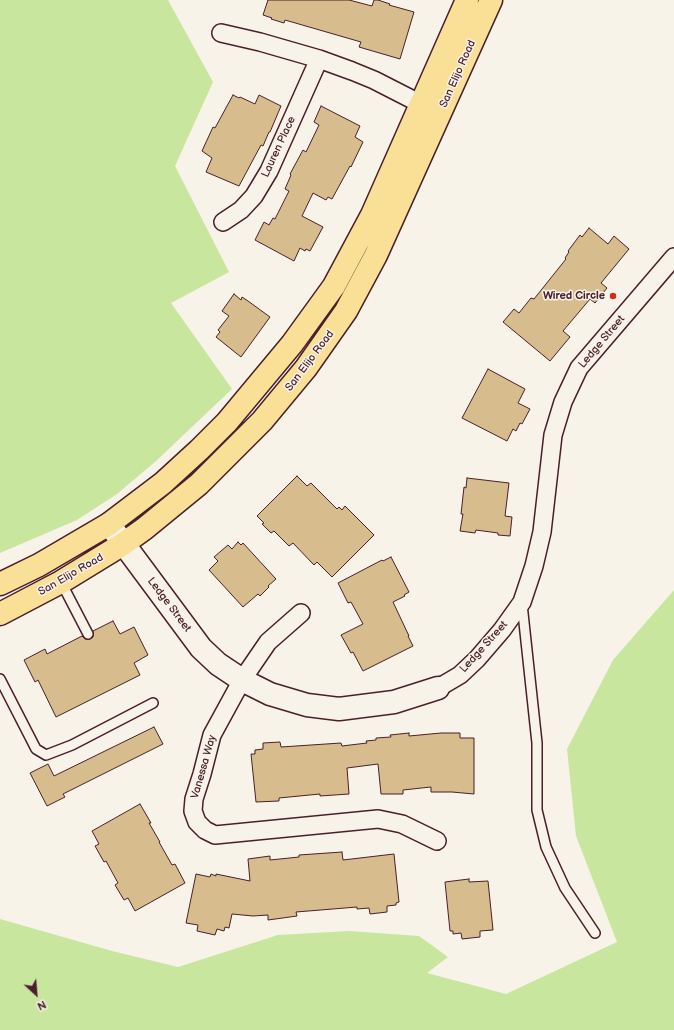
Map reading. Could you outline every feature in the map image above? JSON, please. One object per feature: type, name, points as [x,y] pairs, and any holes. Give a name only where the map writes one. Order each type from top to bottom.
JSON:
[{"type":"main road","name":"San Elijo Road","points":[[0,584],[39,565],[109,524],[163,483],[227,422],[292,344],[334,286],[372,215],[467,0]]},
{"type":"main road","name":"San Elijo Road","points":[[0,614],[62,582],[144,529],[199,484],[262,421],[306,368],[346,311],[376,255],[491,0]]},
{"type":"main road","points":[[0,598],[29,584],[36,576],[39,565]]},
{"type":"street","points":[[221,34],[260,42],[319,60],[374,80],[420,104]]},
{"type":"street","name":"Lauren Place","points":[[223,222],[240,210],[254,196],[269,172],[319,60]]},
{"type":"street","name":"Ledge Street","points":[[109,524],[201,648],[218,664],[242,680],[270,694],[308,706],[339,708],[394,702],[438,688],[460,675],[478,658],[502,630],[522,602],[534,566],[542,532],[554,435],[563,402],[579,368],[674,257]]},
{"type":"street","name":"Vanessa Way","points":[[301,613],[268,642],[242,680],[212,735],[194,798],[193,811],[197,822],[205,830],[215,835],[378,819],[402,824],[437,841]]},
{"type":"lane","points":[[62,582],[88,634]]},
{"type":"lane","points":[[522,602],[538,743],[537,810],[546,847],[565,888],[595,933]]},
{"type":"lane","points":[[0,679],[36,749],[46,755],[72,745],[153,703]]},
{"type":"green space","points":[[0,0],[168,0],[213,82],[175,166],[229,272],[171,303],[232,389],[156,461],[117,494],[77,520],[0,553]]},
{"type":"green space","points":[[674,590],[674,1030],[0,1030],[0,919],[112,951],[178,967],[278,935],[349,931],[419,936],[448,957],[427,973],[506,994],[617,942],[576,836],[567,749],[613,660]]},
{"type":"building","points":[[268,0],[349,0],[372,6],[374,0],[378,0],[390,4],[389,5],[414,12],[400,59],[359,47],[361,42],[285,20],[284,23],[271,19],[272,18],[263,15]]},
{"type":"building","points":[[233,95],[255,104],[259,95],[281,106],[263,146],[261,145],[239,186],[206,172],[212,158],[202,151],[213,127],[215,128]]},
{"type":"building","points":[[321,106],[360,126],[355,137],[363,142],[351,167],[350,166],[332,199],[328,197],[326,200],[313,193],[302,216],[323,227],[310,251],[306,249],[305,251],[300,248],[294,261],[255,240],[264,222],[269,225],[273,218],[275,219],[289,191],[285,189],[291,175],[290,174],[303,150],[306,152],[319,125],[314,122]]},
{"type":"building","points":[[589,228],[608,244],[614,236],[629,249],[601,283],[607,288],[595,303],[590,299],[563,331],[570,337],[550,361],[503,322],[514,309],[519,313],[531,298],[534,299],[566,259],[565,258],[569,252],[568,251],[580,235],[582,237]]},
{"type":"building","points":[[234,294],[241,300],[242,297],[270,317],[241,357],[216,337],[220,332],[218,330],[229,316],[222,311]]},
{"type":"building","points":[[488,369],[525,389],[518,403],[530,409],[522,424],[520,423],[516,431],[513,429],[507,441],[462,418]]},
{"type":"building","points":[[297,476],[307,486],[311,483],[337,509],[339,507],[342,510],[345,506],[374,535],[332,577],[317,562],[314,565],[293,543],[289,546],[274,531],[271,533],[262,524],[264,523],[257,516]]},
{"type":"building","points":[[467,478],[509,483],[505,516],[512,517],[510,536],[476,530],[475,533],[460,531],[463,514],[461,514],[464,487],[466,488]]},
{"type":"building","points":[[238,542],[241,545],[243,543],[276,579],[260,596],[258,594],[243,607],[209,570],[218,561],[214,557],[228,545],[232,549]]},
{"type":"building","points":[[391,557],[409,592],[404,595],[405,596],[393,602],[413,646],[363,671],[353,652],[351,653],[341,635],[363,624],[351,602],[348,603],[338,583],[382,560],[383,561]]},
{"type":"building","points":[[113,621],[120,634],[134,627],[148,655],[134,663],[140,675],[56,717],[38,680],[35,682],[24,660],[45,649],[47,654],[82,636],[85,639],[90,639],[93,637],[93,631]]},
{"type":"building","points":[[154,727],[163,744],[63,794],[65,797],[47,806],[30,773],[48,764],[54,776]]},
{"type":"building","points":[[409,733],[409,736],[460,733],[460,738],[474,738],[474,794],[431,792],[431,787],[403,790],[403,794],[381,794],[378,764],[347,768],[349,794],[320,796],[320,794],[279,798],[279,801],[256,802],[251,754],[255,754],[255,750],[263,749],[263,743],[280,742],[281,747],[341,743],[342,746],[367,743],[366,741],[376,740],[376,738],[391,737],[390,735]]},
{"type":"building","points":[[140,804],[172,865],[175,864],[185,883],[135,911],[128,898],[124,900],[115,885],[118,883],[106,861],[104,862],[95,846],[99,844],[92,831]]},
{"type":"building","points":[[342,852],[343,860],[394,854],[399,902],[396,903],[396,905],[387,906],[387,912],[370,914],[369,908],[357,909],[357,907],[296,912],[297,916],[268,920],[268,915],[253,916],[232,914],[229,928],[225,927],[224,931],[217,929],[215,935],[197,931],[198,925],[186,923],[196,874],[210,877],[211,874],[216,876],[216,874],[250,881],[248,859],[270,856],[270,860],[299,857],[299,855]]},
{"type":"building","points":[[469,879],[469,882],[488,881],[493,930],[480,931],[480,937],[462,939],[461,933],[453,934],[453,931],[450,931],[445,882]]},
{"type":"place","name":"Wired Circle","points":[[613,296]]}]
